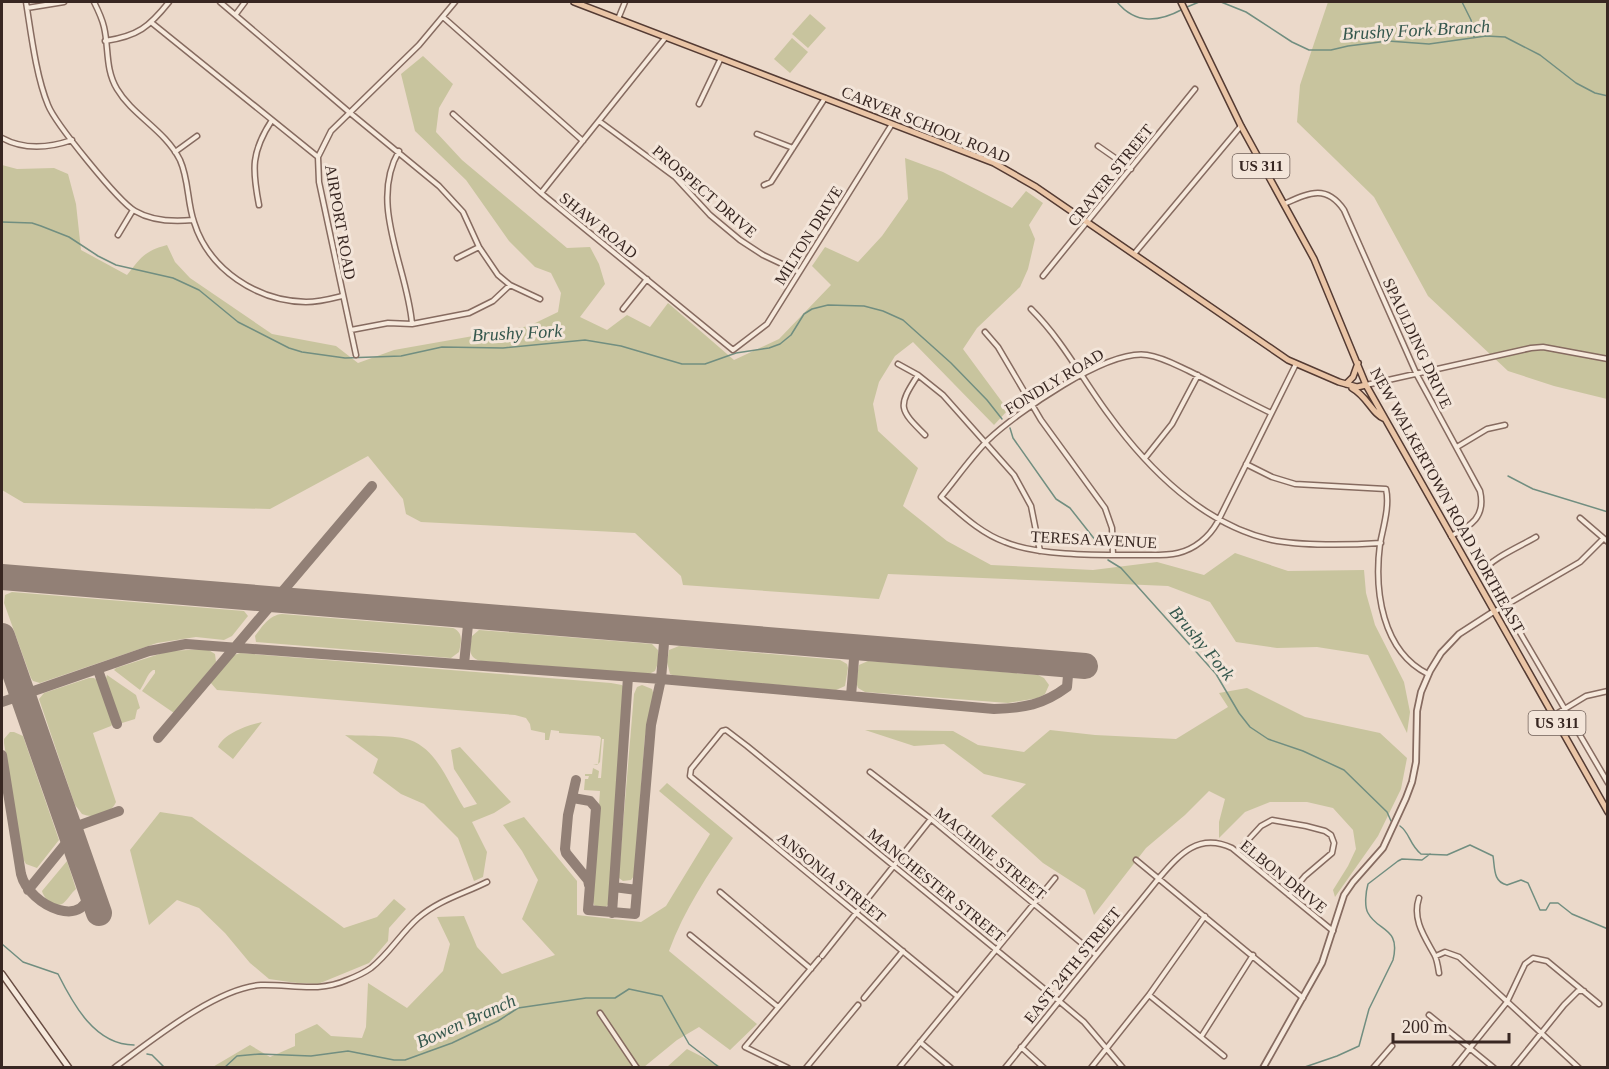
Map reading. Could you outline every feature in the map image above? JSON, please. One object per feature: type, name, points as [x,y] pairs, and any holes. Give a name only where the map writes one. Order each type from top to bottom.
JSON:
[{"type":"main road","name":"CARVER SCHOOL ROAD","points":[[574,2],[1006,169],[1296,364],[1346,384],[1357,387],[1366,386]]},
{"type":"main road","name":"NEW WALKERTOWN ROAD NORTHEAST","points":[[1181,2],[1241,126],[1314,259],[1366,386],[1608,812]]},
{"type":"main road","points":[[1358,363],[1353,377],[1346,384],[1366,398],[1378,416],[1385,419]]},
{"type":"main road","points":[[2,974],[69,1068]]},
{"type":"street","points":[[26,2],[43,93],[50,109],[72,140],[114,193],[133,210],[158,220],[193,220]]},
{"type":"street","points":[[27,8],[64,2]]},
{"type":"street","points":[[94,2],[105,29],[110,74],[117,90],[158,130],[175,152],[186,178],[193,220],[205,245],[218,262],[234,278],[274,297],[314,302],[342,296]]},
{"type":"street","points":[[105,41],[128,37],[152,23],[169,2]]},
{"type":"street","points":[[220,2],[439,186],[458,205],[479,247],[498,275],[510,285],[540,299]]},
{"type":"street","points":[[236,14],[245,2]]},
{"type":"street","name":"AIRPORT ROAD","points":[[356,356],[319,182],[318,157],[327,137],[349,112],[419,45],[455,2]]},
{"type":"street","points":[[618,18],[625,2]]},
{"type":"street","points":[[443,17],[583,141]]},
{"type":"street","points":[[152,23],[318,157]]},
{"type":"street","points":[[541,193],[666,37]]},
{"type":"street","points":[[699,104],[721,58]]},
{"type":"street","name":"CRAVER STREET","points":[[1043,276],[1195,89]]},
{"type":"street","points":[[764,185],[771,182],[825,98]]},
{"type":"street","name":"SHAW ROAD","points":[[453,114],[541,193],[733,350]]},
{"type":"street","points":[[259,205],[254,176],[254,158],[259,143],[272,120]]},
{"type":"street","name":"PROSPECT DRIVE","points":[[599,122],[675,177],[710,215],[740,240],[764,255],[800,272]]},
{"type":"street","name":"MILTON DRIVE","points":[[733,350],[766,324],[892,124]]},
{"type":"street","points":[[1134,254],[1241,126]]},
{"type":"street","points":[[758,134],[793,148]]},
{"type":"street","points":[[175,152],[197,136]]},
{"type":"street","points":[[2,138],[17,145],[45,147],[72,140]]},
{"type":"street","points":[[1098,146],[1131,169]]},
{"type":"street","points":[[399,151],[388,176],[387,195],[396,251],[410,298],[412,324]]},
{"type":"street","name":"SPAULDING DRIVE","points":[[1283,204],[1308,193],[1318,193],[1328,194],[1344,210],[1417,375],[1480,491],[1482,499],[1480,509],[1471,525],[1450,537]]},
{"type":"street","points":[[118,235],[133,210]]},
{"type":"street","points":[[457,258],[479,247]]},
{"type":"street","points":[[623,309],[647,279]]},
{"type":"street","points":[[350,330],[388,323],[412,324],[478,310],[500,296],[510,285]]},
{"type":"street","points":[[1031,309],[1058,338],[1108,415],[1144,458],[1168,481],[1219,520],[1246,532],[1283,542],[1381,543]]},
{"type":"street","points":[[985,332],[998,347],[1031,405],[1106,508],[1112,528],[1113,555]]},
{"type":"street","points":[[1366,386],[1531,348],[1543,347],[1608,359]]},
{"type":"street","name":"FONDLY ROAD","points":[[941,497],[986,442],[1031,405],[1083,375],[1121,357],[1142,354],[1157,357],[1198,375],[1271,413]]},
{"type":"street","points":[[898,364],[918,375],[943,395],[1014,474],[1027,496],[1040,550]]},
{"type":"street","name":"TERESA AVENUE","points":[[941,497],[991,536],[1012,545],[1040,550],[1113,555],[1170,554],[1185,551],[1207,537],[1219,520],[1296,364]]},
{"type":"street","points":[[918,375],[904,398],[904,408],[906,415],[925,435]]},
{"type":"street","points":[[1144,458],[1172,424],[1198,375]]},
{"type":"street","points":[[1457,447],[1487,429],[1505,425]]},
{"type":"street","points":[[1246,464],[1272,477],[1295,484],[1386,489],[1387,503],[1377,585],[1383,613],[1403,656],[1413,666],[1428,674]]},
{"type":"street","points":[[1263,1068],[1322,963],[1344,895],[1383,848],[1409,790],[1416,762],[1417,711],[1428,674],[1438,658],[1464,630],[1580,562],[1606,540],[1580,518]]},
{"type":"street","points":[[1536,537],[1484,569],[1608,783]]},
{"type":"street","points":[[1553,716],[1586,696],[1608,691]]},
{"type":"street","name":"ANSONIA STREET","points":[[726,730],[722,731],[691,769],[690,776],[957,996]]},
{"type":"street","name":"MANCHESTER STREET","points":[[726,730],[1059,1000],[1084,1022],[1123,1068]]},
{"type":"street","name":"MACHINE STREET","points":[[870,771],[1096,955]]},
{"type":"street","points":[[788,1068],[745,1047],[811,969],[931,819]]},
{"type":"street","points":[[1237,852],[1261,826],[1272,820],[1306,826],[1328,833],[1335,843],[1332,853],[1305,876],[1289,895]]},
{"type":"street","name":"ELBON DRIVE","points":[[1159,878],[1182,853],[1194,846],[1217,843],[1229,846],[1333,931]]},
{"type":"street","points":[[1136,860],[1303,998]]},
{"type":"street","name":"EAST 24TH STREET","points":[[1005,1068],[1159,878]]},
{"type":"street","points":[[899,1068],[1054,879]]},
{"type":"street","points":[[114,1068],[204,1005],[231,992],[260,985],[321,988],[362,973],[376,963],[407,929],[438,904],[455,894],[487,882]]},
{"type":"street","points":[[720,892],[811,969]]},
{"type":"street","points":[[1419,898],[1416,909],[1418,920],[1424,938],[1436,956],[1439,973]]},
{"type":"street","points":[[1091,1068],[1149,995],[1205,916]]},
{"type":"street","points":[[690,935],[778,1007]]},
{"type":"street","points":[[864,998],[903,951]]},
{"type":"street","points":[[1436,956],[1445,952],[1459,957],[1579,1068]]},
{"type":"street","points":[[1201,1037],[1253,955]]},
{"type":"street","points":[[1454,1068],[1507,1002],[1525,964],[1533,958],[1547,961],[1599,1004]]},
{"type":"street","points":[[1513,1068],[1564,1005],[1578,991],[1584,991]]},
{"type":"street","points":[[1149,995],[1224,1056]]},
{"type":"street","points":[[806,1068],[858,1005]]},
{"type":"street","points":[[600,1013],[637,1068]]},
{"type":"street","points":[[1429,1015],[1494,1068]]},
{"type":"street","points":[[920,1042],[951,1068]]},
{"type":"street","points":[[1373,1068],[1392,1046]]},
{"type":"street","points":[[1021,1047],[1044,1068]]},
{"type":"shaded area","points":[[1328,2],[1607,2],[1607,399],[1554,386],[1508,371],[1428,296],[1374,197],[1297,122],[1300,85]]},
{"type":"shaded area","points":[[810,14],[826,28],[808,48],[792,34]]},
{"type":"shaded area","points":[[792,38],[808,52],[790,73],[774,59]]},
{"type":"shaded area","points":[[423,56],[453,84],[439,108],[436,132],[462,160],[567,248],[590,247],[599,264],[605,284],[580,317],[607,330],[627,315],[650,327],[668,303],[734,360],[779,339],[831,285],[812,266],[825,247],[858,262],[882,236],[908,199],[905,158],[943,172],[1012,208],[1026,191],[1043,203],[1029,225],[1035,239],[1028,269],[1020,287],[977,328],[963,349],[1008,410],[994,425],[913,342],[895,356],[879,382],[873,404],[878,431],[918,468],[903,506],[947,541],[991,565],[1093,570],[1157,562],[1204,575],[1235,553],[1288,571],[1364,570],[1366,593],[1375,625],[1404,682],[1410,712],[1407,733],[1368,655],[1317,647],[1277,648],[1236,642],[1210,602],[1168,586],[888,574],[879,599],[683,585],[681,576],[635,533],[421,522],[406,514],[403,499],[368,456],[270,509],[24,503],[2,490],[2,165],[17,169],[54,168],[68,174],[76,204],[81,250],[127,275],[144,256],[167,245],[175,262],[190,278],[272,334],[336,346],[358,363],[394,350],[529,326],[558,312],[561,293],[551,273],[535,267],[509,241],[466,180],[415,131],[401,74]]},
{"type":"shaded area","points":[[12,592],[244,611],[248,616],[232,636],[224,640],[196,637],[157,643],[40,683],[31,678],[4,603],[5,595]]},
{"type":"shaded area","points":[[282,614],[453,628],[459,632],[461,638],[459,652],[451,658],[256,642],[255,636],[266,622]]},
{"type":"shaded area","points":[[479,630],[652,644],[658,650],[658,663],[655,671],[649,674],[481,661],[473,657],[470,652],[472,636]]},
{"type":"shaded area","points":[[679,646],[840,660],[847,664],[848,668],[845,686],[836,690],[675,676],[670,674],[667,662],[669,650]]},
{"type":"shaded area","points":[[207,649],[215,654],[216,662],[174,713],[142,691],[155,670],[149,674],[140,690],[114,670],[169,651]]},
{"type":"shaded area","points":[[240,653],[622,685],[626,690],[626,696],[609,903],[601,909],[594,905],[592,898],[600,791],[584,790],[585,779],[589,776],[585,774],[592,774],[593,768],[599,771],[598,778],[601,778],[604,739],[602,739],[598,764],[601,738],[599,736],[559,733],[559,731],[551,730],[549,740],[545,740],[545,733],[531,730],[526,718],[515,715],[217,690],[210,682],[211,679],[231,656]]},
{"type":"shaded area","points":[[868,661],[1038,675],[1044,678],[1049,685],[1045,694],[1038,698],[1008,703],[865,692],[858,688],[856,682],[859,665]]},
{"type":"shaded area","points":[[107,675],[136,695],[140,708],[137,710],[135,719],[122,723],[119,721],[105,682]]},
{"type":"shaded area","points":[[89,678],[98,681],[113,723],[93,733],[116,802],[110,810],[92,816],[82,814],[75,805],[39,699],[44,693]]},
{"type":"shaded area","points":[[642,685],[652,689],[654,696],[645,736],[634,876],[631,880],[623,881],[619,878],[619,872],[634,694],[637,687]]},
{"type":"shaded area","points":[[1247,688],[1305,717],[1380,733],[1407,758],[1401,789],[1378,836],[1335,897],[1333,890],[1356,849],[1353,830],[1333,808],[1307,802],[1270,802],[1245,812],[1219,838],[1219,822],[1225,799],[1209,791],[1146,848],[1094,915],[1085,890],[1043,863],[991,816],[1026,784],[984,774],[944,744],[914,746],[865,730],[953,731],[978,745],[1024,752],[1050,730],[1176,739],[1228,707],[1219,693]]},
{"type":"shaded area","points":[[262,722],[233,759],[218,747],[231,734]]},
{"type":"shaded area","points":[[10,732],[23,736],[59,840],[37,868],[26,864],[22,857],[4,743],[4,739]]},
{"type":"shaded area","points":[[345,735],[397,737],[420,745],[442,769],[464,808],[477,804],[454,769],[451,750],[460,747],[511,802],[494,813],[472,822],[487,852],[483,877],[474,881],[458,838],[424,804],[401,794],[373,773],[378,759]]},
{"type":"shaded area","points":[[667,783],[733,838],[689,907],[669,951],[757,1024],[730,1050],[699,1027],[677,1040],[644,1067],[211,1068],[250,1045],[270,1057],[295,1046],[295,1034],[317,1024],[331,1036],[362,1038],[366,1027],[368,983],[407,1008],[443,971],[450,944],[437,917],[464,916],[477,947],[502,974],[555,955],[522,919],[538,880],[522,851],[503,825],[524,817],[577,881],[577,915],[641,922],[666,906],[710,834],[659,791]]},
{"type":"shaded area","points":[[160,812],[192,817],[344,928],[377,917],[394,899],[406,909],[389,928],[388,941],[369,963],[318,984],[269,979],[250,963],[225,933],[199,908],[177,900],[149,925],[130,850]]},
{"type":"shaded area","points":[[67,861],[76,889],[64,903],[59,905],[46,899],[42,891]]},
{"type":"shaded area","points":[[687,1049],[722,1067],[667,1067]]},
{"type":"waterway","name":"Brushy Fork Branch","points":[[1117,2],[1132,15],[1148,19],[1165,17],[1183,9]]},
{"type":"waterway","name":"Brushy Fork Branch","points":[[1187,7],[1199,2]]},
{"type":"waterway","name":"Brushy Fork Branch","points":[[1221,2],[1246,12],[1292,42],[1309,50],[1331,50],[1388,41],[1429,44],[1486,36],[1505,37],[1540,55],[1576,83],[1595,93],[1608,96]]},
{"type":"waterway","points":[[1462,2],[1471,20],[1474,37]]},
{"type":"waterway","name":"Brushy Fork","points":[[2,222],[32,223],[69,237],[116,265],[173,278],[199,290],[238,322],[289,348],[345,358],[401,356],[442,347],[503,348],[585,340],[621,346],[682,364],[705,364],[736,353],[780,344],[791,335],[804,314],[812,309],[828,305],[864,306],[903,320],[951,363],[1002,419]]},
{"type":"waterway","name":"Brushy Fork","points":[[1010,428],[1013,438],[1056,499],[1070,508],[1096,541],[1097,546]]},
{"type":"waterway","points":[[1508,476],[1533,489],[1608,512]]},
{"type":"waterway","name":"Brushy Fork","points":[[1108,560],[1121,568],[1216,674],[1250,727],[1268,739],[1303,751],[1344,770],[1387,812],[1391,821]]},
{"type":"waterway","name":"Brushy Fork","points":[[1400,826],[1421,854],[1447,855],[1470,845],[1493,856],[1497,878],[1502,883],[1507,885],[1521,880],[1528,883],[1540,910],[1546,910],[1550,903],[1558,903],[1572,914],[1608,929]]},
{"type":"waterway","name":"Bowen Branch","points":[[1302,1068],[1359,1046],[1369,1009],[1393,960],[1394,941],[1387,931],[1372,919],[1367,910],[1368,884],[1402,859],[1422,860],[1430,854]]},
{"type":"waterway","points":[[2,944],[23,962],[58,974],[78,1010],[97,1030],[120,1043],[134,1045]]},
{"type":"waterway","name":"Bowen Branch","points":[[224,1068],[237,1056],[260,1054],[311,1056],[348,1051],[405,1060],[452,1043],[498,1021],[518,1008],[586,998],[615,998],[629,989],[662,996],[689,1044],[720,1068]]},
{"type":"waterway","points":[[147,1054],[152,1055],[165,1068]]},
{"type":"taxiway","points":[[158,738],[372,486]]},
{"type":"taxiway","points":[[2,580],[13,578]]},
{"type":"taxiway","points":[[464,664],[469,615]]},
{"type":"taxiway","points":[[573,798],[590,801],[596,808],[588,910],[635,914],[651,725],[661,679],[665,631]]},
{"type":"taxiway","points":[[2,702],[149,651],[186,644],[661,679],[994,709],[1015,708],[1050,698],[1067,687],[1069,664]]},
{"type":"taxiway","points":[[851,696],[855,647]]},
{"type":"taxiway","points":[[98,670],[117,724]]},
{"type":"taxiway","points":[[612,913],[628,677]]},
{"type":"taxiway","points":[[2,755],[21,874],[26,886],[47,905],[59,910],[70,911],[80,908],[87,900],[89,885]]},
{"type":"taxiway","points":[[576,780],[568,815],[565,849],[588,880],[589,885]]},
{"type":"taxiway","points":[[69,829],[119,811]]},
{"type":"taxiway","points":[[28,890],[72,836]]},
{"type":"taxiway","points":[[614,887],[637,890]]},
{"type":"runway","points":[[2,577],[1085,666]]},
{"type":"runway","points":[[2,636],[99,913]]}]
